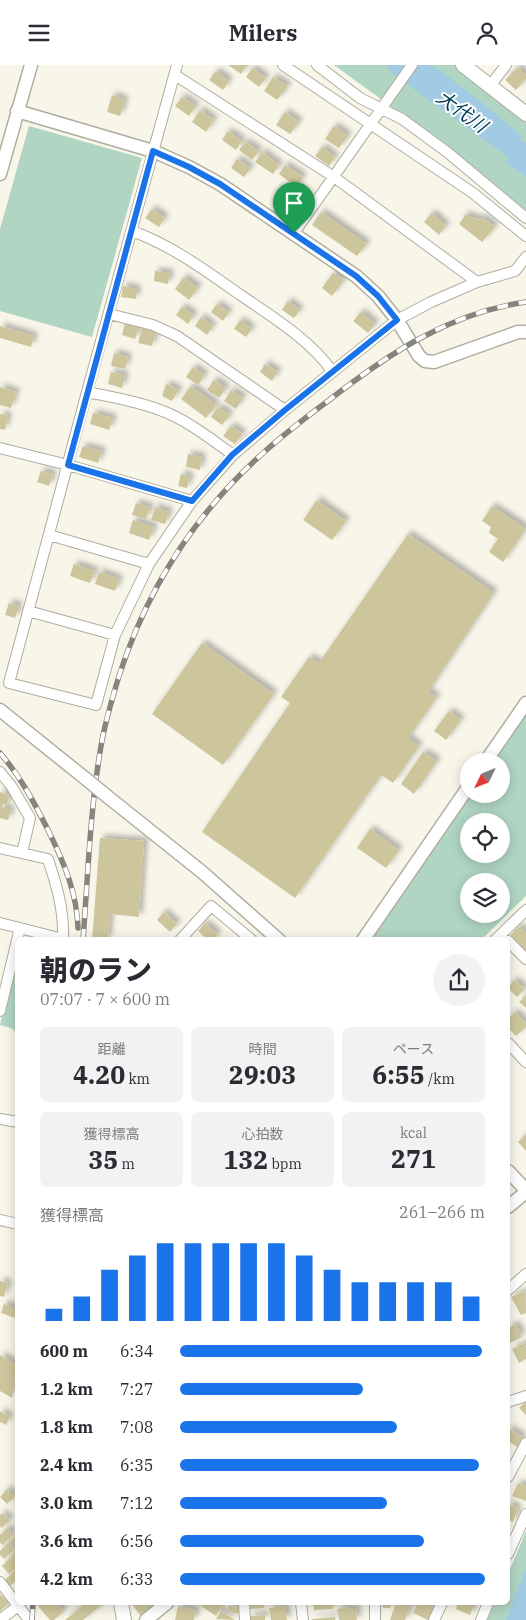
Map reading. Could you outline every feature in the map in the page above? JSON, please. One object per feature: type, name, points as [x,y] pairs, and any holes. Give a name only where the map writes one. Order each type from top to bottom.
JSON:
[{"type":"main road","points":[[463,65],[526,114]]},
{"type":"main road","points":[[121,1605],[124,1620]]},
{"type":"street","points":[[0,174],[30,65]]},
{"type":"street","points":[[283,65],[473,193],[526,236]]},
{"type":"street","points":[[317,65],[360,98],[402,119],[446,152],[526,218]]},
{"type":"street","points":[[294,233],[412,65]]},
{"type":"street","points":[[490,86],[506,65]]},
{"type":"street","points":[[476,282],[334,177],[176,70],[9,683],[96,705],[115,635],[149,564],[192,501],[232,455],[397,320],[476,282],[515,271],[526,257]]},
{"type":"street","points":[[18,111],[153,151],[189,167],[220,184],[356,276],[378,296],[397,320],[419,356],[425,361],[434,362],[518,332],[526,332]]},
{"type":"street","points":[[132,231],[154,239],[184,256],[291,330],[322,357],[332,372]]},
{"type":"street","points":[[109,314],[154,325],[177,336],[285,410]]},
{"type":"street","points":[[87,392],[144,405],[173,415],[200,431],[232,455]]},
{"type":"street","points":[[0,447],[192,501]]},
{"type":"street","points":[[49,535],[149,564]]},
{"type":"street","points":[[28,611],[115,635]]},
{"type":"street","points":[[492,753],[526,703]]},
{"type":"street","points":[[0,710],[202,872],[276,937]]},
{"type":"street","points":[[0,772],[12,787],[30,818],[22,853]]},
{"type":"street","points":[[364,937],[460,799]]},
{"type":"street","points":[[0,847],[48,859],[59,892],[62,909],[63,937]]},
{"type":"street","points":[[183,937],[211,905],[248,937]]},
{"type":"street","points":[[505,937],[526,910]]},
{"type":"street","points":[[0,923],[55,937]]},
{"type":"street","points":[[18,937],[20,928]]},
{"type":"street","points":[[510,945],[526,959]]},
{"type":"street","points":[[0,1011],[1,1000],[15,947]]},
{"type":"street","points":[[510,1045],[526,1062]]},
{"type":"street","points":[[0,1119],[15,1122]]},
{"type":"street","points":[[510,1173],[526,1191],[510,1205]]},
{"type":"street","points":[[0,1220],[15,1223]]},
{"type":"street","points":[[510,1287],[526,1274]]},
{"type":"street","points":[[510,1401],[526,1395]]},
{"type":"street","points":[[510,1473],[526,1443]]},
{"type":"street","points":[[510,1550],[526,1514]]},
{"type":"street","points":[[0,1582],[15,1602]]},
{"type":"street","points":[[146,1620],[165,1605]]},
{"type":"street","points":[[244,1605],[245,1620]]},
{"type":"street","points":[[302,1605],[303,1620]]},
{"type":"street","points":[[375,1605],[375,1620]]},
{"type":"street","points":[[434,1620],[441,1605]]},
{"type":"street","points":[[481,1620],[487,1605]]},
{"type":"street","points":[[0,1620],[18,1606],[29,1620]]},
{"type":"green space","points":[[334,65],[462,65],[526,117],[526,212],[430,135]]},
{"type":"green space","points":[[29,126],[142,158],[92,337],[0,311],[0,229]]},
{"type":"green space","points":[[526,712],[526,896],[510,912],[510,873],[460,873],[460,923],[498,923],[484,937],[370,937],[463,803],[510,803],[510,753],[498,753]]},
{"type":"green space","points":[[15,960],[15,1031],[11,1028],[0,1025]]},
{"type":"green space","points":[[526,1531],[526,1620],[487,1620],[494,1605],[510,1605],[510,1569]]},
{"type":"water","points":[[410,65],[431,65],[439,70],[522,136],[507,152],[476,111]]},
{"type":"water","points":[[526,142],[526,177],[505,162]]},
{"type":"water","points":[[525,1570],[526,1620],[506,1620]]},
{"type":"building","points":[[228,65],[247,65],[241,74]]},
{"type":"building","points":[[518,67],[526,75],[526,79],[516,90],[505,80]]},
{"type":"building","points":[[252,68],[266,78],[259,87],[246,77]]},
{"type":"building","points":[[216,71],[229,81],[223,90],[209,80]]},
{"type":"building","points":[[273,77],[288,86],[277,100],[264,91]]},
{"type":"building","points":[[112,95],[125,100],[120,116],[107,112]]},
{"type":"building","points":[[182,97],[196,106],[189,116],[175,106]]},
{"type":"building","points":[[200,110],[214,120],[206,132],[192,122]]},
{"type":"building","points":[[285,112],[299,122],[290,134],[276,125]]},
{"type":"building","points":[[334,126],[348,136],[339,148],[325,139]]},
{"type":"building","points":[[228,131],[242,141],[236,150],[222,140]]},
{"type":"building","points":[[245,142],[259,151],[252,160],[239,150]]},
{"type":"building","points":[[322,147],[335,157],[329,166],[315,156]]},
{"type":"building","points":[[262,152],[279,165],[273,174],[255,162]]},
{"type":"building","points":[[237,159],[251,168],[244,177],[231,168]]},
{"type":"building","points":[[285,165],[303,177],[296,187],[279,174]]},
{"type":"building","points":[[152,209],[165,218],[159,227],[145,218]]},
{"type":"building","points":[[321,212],[367,244],[357,256],[312,225]]},
{"type":"building","points":[[432,213],[446,226],[439,235],[424,222]]},
{"type":"building","points":[[466,214],[479,220],[483,218],[495,227],[482,242],[459,224]]},
{"type":"building","points":[[155,271],[170,273],[168,284],[154,281]]},
{"type":"building","points":[[333,273],[344,280],[332,296],[322,288]]},
{"type":"building","points":[[184,277],[198,288],[189,300],[175,289]]},
{"type":"building","points":[[123,286],[137,289],[136,299],[121,297]]},
{"type":"building","points":[[288,301],[300,310],[294,318],[282,310]]},
{"type":"building","points":[[217,304],[229,312],[223,321],[211,312]]},
{"type":"building","points":[[182,307],[194,315],[188,324],[176,315]]},
{"type":"building","points":[[361,312],[375,324],[368,333],[353,321]]},
{"type":"building","points":[[201,317],[213,326],[207,335],[195,326]]},
{"type":"building","points":[[240,320],[252,329],[246,337],[234,329]]},
{"type":"building","points":[[125,323],[139,327],[135,339],[122,335]]},
{"type":"building","points":[[0,326],[34,336],[31,347],[0,338]]},
{"type":"building","points":[[142,328],[156,331],[152,346],[138,343]]},
{"type":"building","points":[[114,353],[128,357],[125,369],[111,366]]},
{"type":"building","points":[[265,364],[278,372],[272,381],[260,372]]},
{"type":"building","points":[[193,367],[205,375],[198,385],[186,377]]},
{"type":"building","points":[[111,372],[125,375],[122,388],[108,384]]},
{"type":"building","points":[[214,380],[226,388],[219,398],[207,390]]},
{"type":"building","points":[[166,384],[179,390],[172,401],[162,396]]},
{"type":"building","points":[[191,386],[216,405],[206,418],[181,399]]},
{"type":"building","points":[[0,387],[16,392],[11,408],[0,405]]},
{"type":"building","points":[[231,390],[243,398],[236,409],[224,401]]},
{"type":"building","points":[[218,407],[230,415],[222,425],[211,417]]},
{"type":"building","points":[[93,413],[113,418],[109,430],[90,424]]},
{"type":"building","points":[[0,414],[8,416],[5,430],[0,429]]},
{"type":"building","points":[[231,426],[243,434],[235,444],[223,436]]},
{"type":"building","points":[[83,446],[102,451],[98,463],[79,457]]},
{"type":"building","points":[[188,454],[202,457],[200,470],[186,467]]},
{"type":"building","points":[[41,471],[53,474],[49,486],[37,482]]},
{"type":"building","points":[[181,474],[190,476],[187,488],[178,486]]},
{"type":"building","points":[[317,500],[346,521],[332,540],[303,520]]},
{"type":"building","points":[[136,503],[150,507],[146,519],[132,515]]},
{"type":"building","points":[[492,506],[526,529],[503,562],[489,552],[498,539],[489,533],[491,527],[482,521]]},
{"type":"building","points":[[155,507],[169,512],[165,524],[151,520]]},
{"type":"building","points":[[133,520],[154,527],[149,540],[129,533]]},
{"type":"building","points":[[408,534],[494,593],[428,692],[437,697],[408,738],[419,746],[393,783],[381,775],[295,898],[202,832],[290,703],[281,697],[309,657],[319,663]]},
{"type":"building","points":[[74,564],[95,571],[90,583],[70,576]]},
{"type":"building","points":[[99,572],[119,579],[115,591],[95,584]]},
{"type":"building","points":[[9,603],[19,606],[15,618],[5,615]]},
{"type":"building","points":[[202,643],[274,694],[223,765],[152,714]]},
{"type":"building","points":[[449,711],[461,720],[446,740],[434,731]]},
{"type":"building","points":[[423,752],[437,761],[414,794],[401,784]]},
{"type":"building","points":[[0,792],[9,795],[7,805],[3,804],[2,807],[11,810],[8,820],[0,818]]},
{"type":"building","points":[[370,829],[399,850],[386,868],[357,848]]},
{"type":"building","points":[[100,838],[144,841],[139,917],[110,914],[108,937],[92,937]]},
{"type":"building","points":[[164,912],[177,924],[170,932],[157,920]]},
{"type":"building","points":[[205,923],[218,935],[216,937],[205,937],[198,931]]},
{"type":"building","points":[[519,926],[526,933],[526,951],[510,935]]},
{"type":"building","points":[[514,980],[525,989],[517,997],[510,990],[510,985]]},
{"type":"building","points":[[526,995],[526,1008],[519,1002]]},
{"type":"building","points":[[515,1012],[526,1024],[526,1027],[516,1036],[510,1030],[510,1017]]},
{"type":"building","points":[[526,1134],[526,1151],[518,1142]]},
{"type":"building","points":[[0,1281],[8,1283],[4,1297],[0,1296]]},
{"type":"building","points":[[525,1291],[526,1313],[521,1315],[511,1297]]},
{"type":"building","points":[[4,1304],[15,1308],[15,1318],[1,1313]]},
{"type":"building","points":[[516,1324],[522,1337],[510,1343],[510,1327]]},
{"type":"building","points":[[524,1343],[526,1359],[519,1363],[512,1349]]},
{"type":"building","points":[[0,1355],[15,1364],[15,1378],[12,1398],[0,1391]]},
{"type":"building","points":[[526,1401],[526,1415],[519,1408]]},
{"type":"building","points":[[0,1411],[10,1417],[6,1425],[0,1422]]},
{"type":"building","points":[[510,1429],[523,1437],[517,1447],[510,1442]]},
{"type":"building","points":[[518,1483],[526,1486],[526,1501],[512,1496]]},
{"type":"building","points":[[7,1489],[15,1497],[7,1504],[0,1497]]},
{"type":"building","points":[[510,1505],[518,1508],[513,1522],[510,1521]]},
{"type":"building","points":[[2,1513],[10,1520],[2,1528],[0,1526],[0,1515]]},
{"type":"building","points":[[7,1528],[13,1534],[3,1545],[0,1543],[0,1535]]},
{"type":"building","points":[[9,1542],[15,1549],[4,1559],[0,1555],[0,1551]]},
{"type":"building","points":[[15,1553],[15,1568],[9,1574],[2,1566]]},
{"type":"building","points":[[15,1570],[15,1582],[10,1586],[5,1580]]},
{"type":"building","points":[[0,1594],[9,1603],[0,1612]]},
{"type":"building","points":[[58,1605],[64,1611],[54,1620],[50,1620],[38,1606]]},
{"type":"building","points":[[84,1605],[102,1605],[83,1620],[65,1620]]},
{"type":"building","points":[[132,1605],[155,1605],[140,1615]]},
{"type":"building","points":[[202,1605],[223,1605],[216,1616]]},
{"type":"building","points":[[229,1605],[240,1609],[238,1614],[227,1611]]},
{"type":"building","points":[[249,1605],[264,1605],[264,1608],[249,1609]]},
{"type":"building","points":[[313,1605],[333,1605],[333,1609],[314,1610]]},
{"type":"building","points":[[382,1605],[391,1605],[390,1608],[383,1608]]},
{"type":"building","points":[[395,1605],[411,1605],[405,1620],[390,1620]]},
{"type":"building","points":[[417,1605],[433,1607],[428,1620],[413,1613]]},
{"type":"building","points":[[457,1605],[474,1605],[470,1615],[456,1609]]},
{"type":"building","points":[[178,1606],[196,1610],[194,1620],[175,1620]]},
{"type":"building","points":[[285,1606],[287,1620],[271,1620],[269,1608]]},
{"type":"building","points":[[349,1607],[349,1609],[356,1608],[357,1620],[339,1620],[337,1609]]},
{"type":"building","points":[[221,1611],[235,1620],[216,1619]]},
{"type":"building","points":[[265,1615],[265,1620],[250,1620],[250,1616]]},
{"type":"building","points":[[335,1617],[335,1620],[312,1620],[312,1619]]},
{"type":"waterway","name":"大代川","points":[[398,65],[526,157]]},
{"type":"railway","points":[[83,937],[94,794],[101,746],[109,711],[130,644],[175,555],[194,528],[237,477],[278,440],[373,367],[445,326],[471,315],[498,307],[526,302]]},
{"type":"railway","points":[[0,753],[27,791],[60,855],[72,890],[78,928]]},
{"type":"railway","points":[[32,1620],[33,1605]]},
{"type":"route","points":[[153,151],[189,167],[220,184],[294,233],[356,276],[378,296],[397,320],[232,455],[192,501],[68,465],[153,151]]}]
